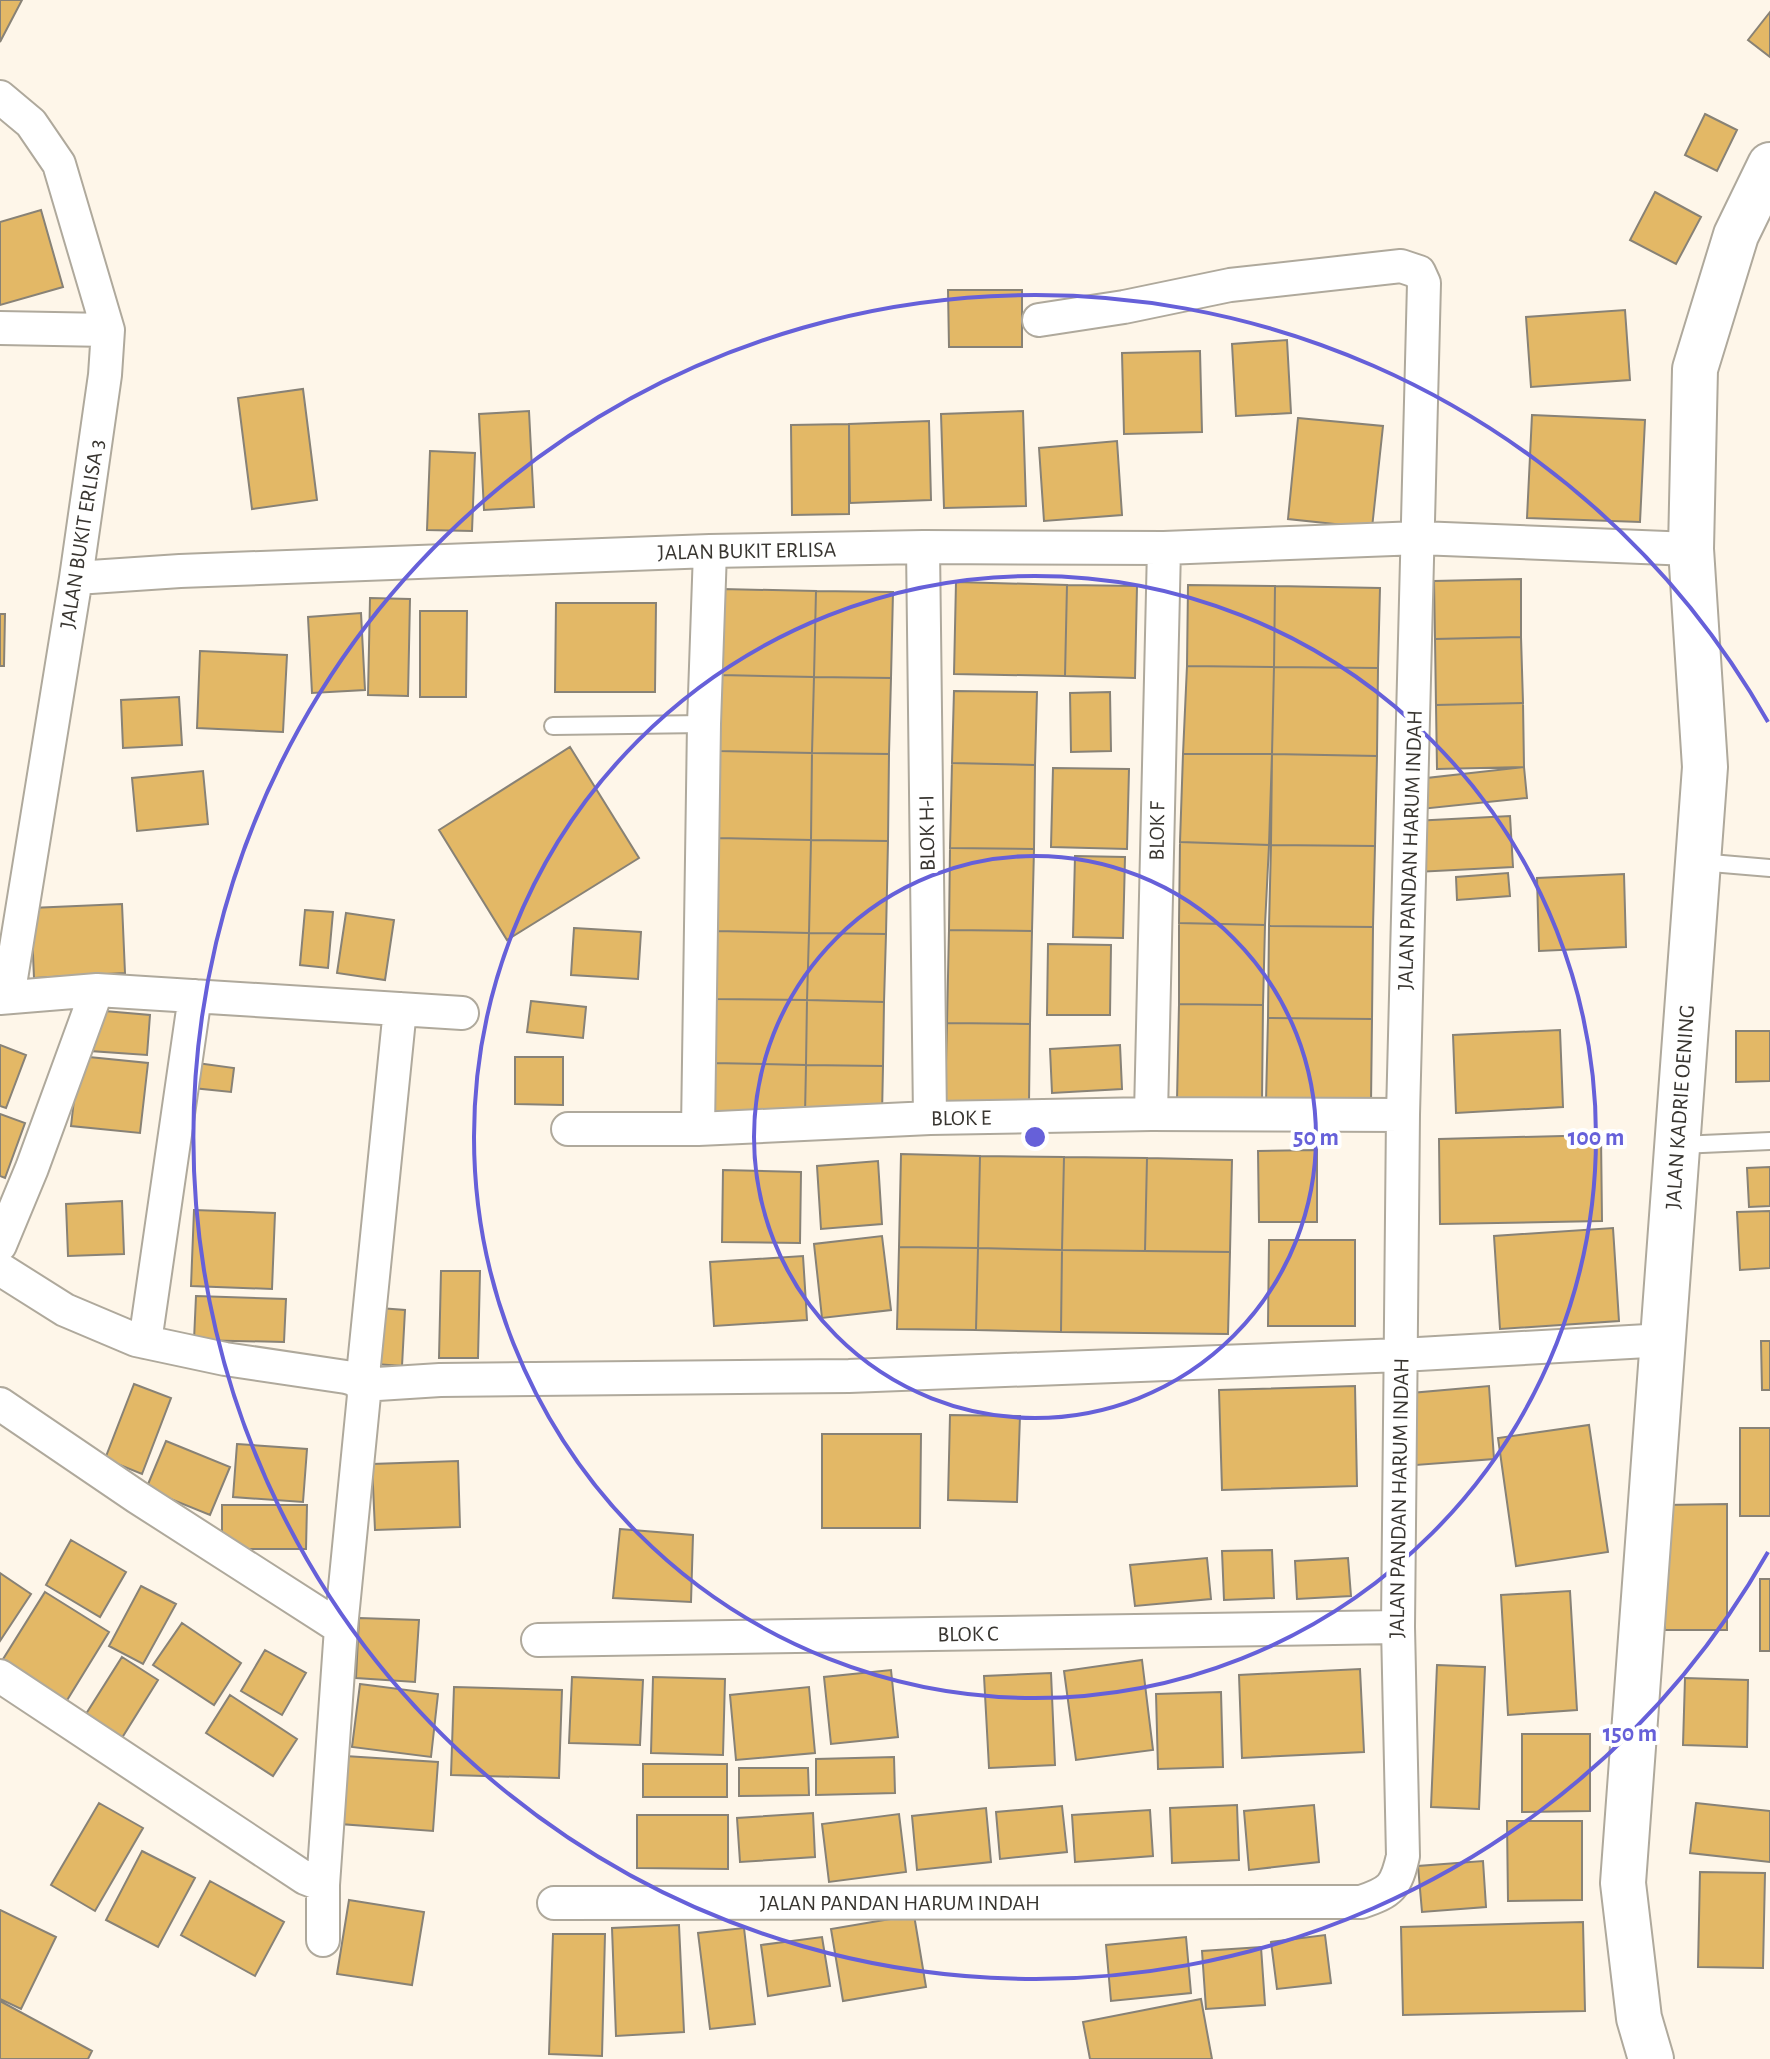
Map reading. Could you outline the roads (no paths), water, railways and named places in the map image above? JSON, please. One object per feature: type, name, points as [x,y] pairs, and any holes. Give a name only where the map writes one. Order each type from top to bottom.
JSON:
[{"type":"main road","name":"JALAN KADRIE OENING","points":[[1651,2059],[1639,2018],[1623,1883],[1705,767],[1691,549],[1695,369],[1736,235],[1770,165]]},
{"type":"street","name":"JALAN BUKIT ERLISA 3","points":[[0,97],[31,123],[59,164],[108,330],[105,375],[76,578],[4,997]]},
{"type":"street","name":"JALAN PANDAN HARUM INDAH","points":[[554,1903],[1361,1902],[1383,1895],[1397,1881],[1403,1856],[1398,1627],[1403,1115],[1424,283],[1419,272],[1401,266],[1230,285],[1124,307],[1039,320]]},
{"type":"street","points":[[0,328],[108,330]]},
{"type":"street","points":[[1419,538],[1691,549]]},
{"type":"street","name":"JALAN BUKIT ERLISA","points":[[76,578],[180,571],[710,551],[923,547],[1164,548],[1419,538]]},
{"type":"street","name":"BLOK H-I","points":[[923,547],[930,1118]]},
{"type":"street","name":"BLOK F","points":[[1151,1114],[1164,548]]},
{"type":"street","points":[[698,1129],[704,724],[710,551]]},
{"type":"street","points":[[0,1245],[32,1168],[97,990]]},
{"type":"street","points":[[4,997],[97,990],[462,1013]]},
{"type":"street","points":[[145,1342],[195,996]]},
{"type":"street","points":[[323,1940],[323,1885],[341,1628],[400,1009]]},
{"type":"street","name":"BLOK E","points":[[568,1129],[698,1129],[930,1118],[1151,1114],[1403,1115]]},
{"type":"street","points":[[0,1269],[65,1310],[145,1342],[225,1359],[346,1377],[362,1385],[440,1380],[849,1376],[1401,1355],[1665,1340]]},
{"type":"street","points":[[0,1404],[137,1497],[341,1628]]},
{"type":"street","name":"BLOK C","points":[[538,1640],[1398,1627]]},
{"type":"street","points":[[0,1676],[305,1878],[323,1885]]},
{"type":"lane","points":[[553,726],[704,724]]},
{"type":"lane","points":[[1698,862],[1770,868]]},
{"type":"lane","points":[[1677,1145],[1770,1141]]}]
